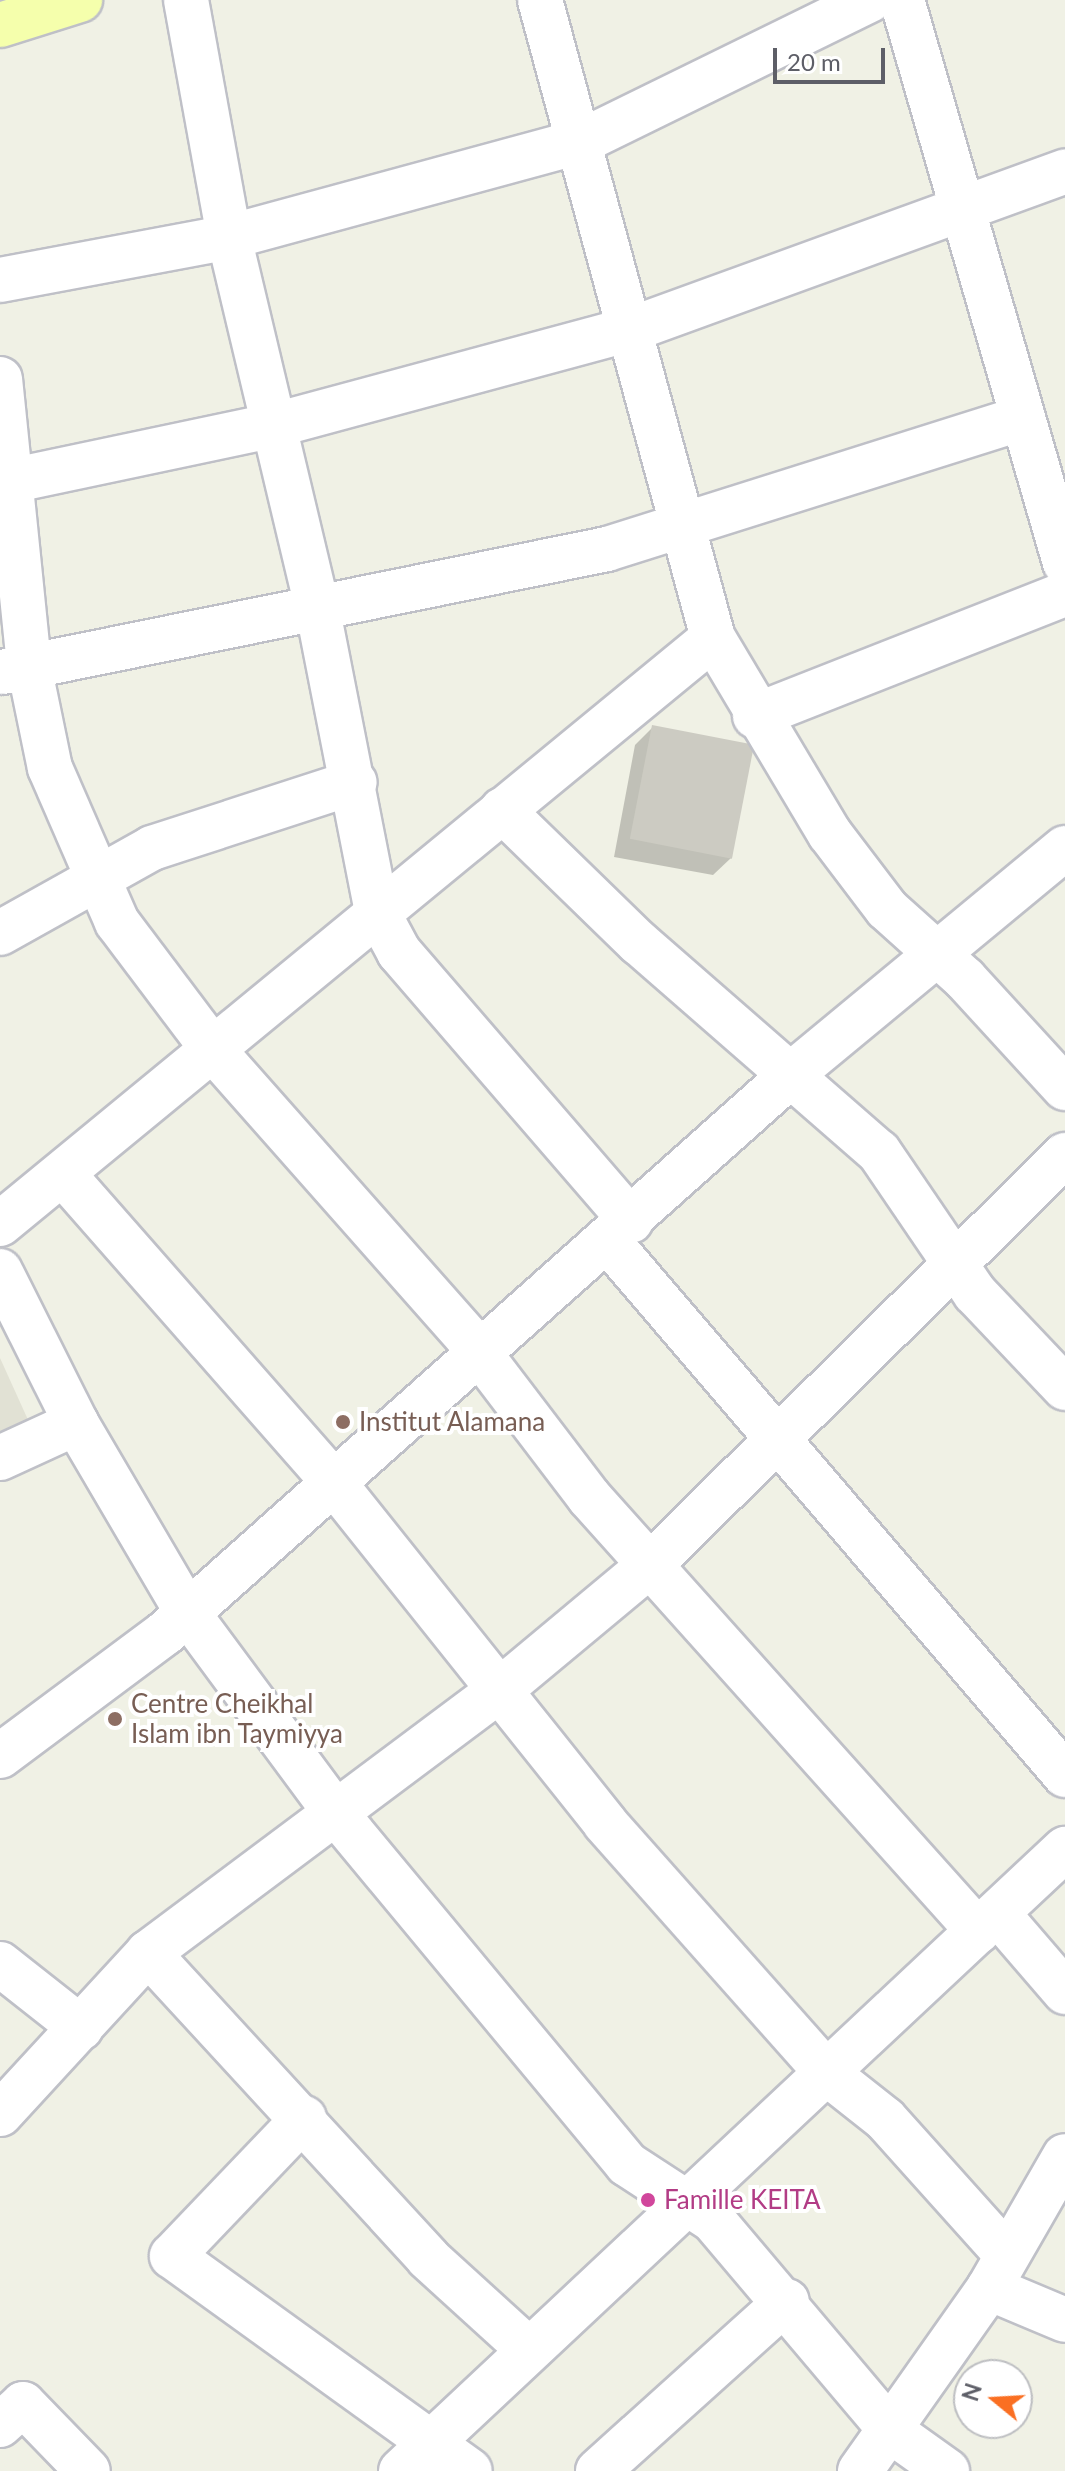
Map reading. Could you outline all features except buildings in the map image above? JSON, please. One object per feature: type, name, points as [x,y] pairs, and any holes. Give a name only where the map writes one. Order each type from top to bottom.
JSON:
[{"type":"main road","points":[[0,25],[80,0]]},
{"type":"street","points":[[186,0],[229,237],[317,606],[355,782],[377,911],[399,952],[780,1439],[1065,1775]]},
{"type":"street","points":[[540,0],[582,141],[713,638],[755,716],[887,909],[934,951],[1065,1088]]},
{"type":"street","points":[[0,280],[229,237],[582,141],[870,0]]},
{"type":"street","points":[[902,0],[1065,563]]},
{"type":"street","points":[[4,482],[275,425],[632,329],[960,204],[1065,171]]},
{"type":"street","points":[[0,379],[15,669],[58,796],[94,879],[152,974],[215,1052],[478,1352],[649,1566],[988,1923],[1065,1992]]},
{"type":"street","points":[[15,669],[317,606],[519,571],[684,526],[1023,418]]},
{"type":"street","points":[[755,716],[1065,594]]},
{"type":"street","points":[[0,1224],[215,1052],[377,911],[713,638]]},
{"type":"street","points":[[0,933],[94,879],[209,825],[355,782]]},
{"type":"street","points":[[502,810],[639,943],[793,1073],[879,1152],[956,1265],[1065,1388]]},
{"type":"street","points":[[0,1756],[187,1612],[478,1352],[620,1231],[793,1073],[934,951],[1065,848]]},
{"type":"street","points":[[0,2114],[148,1953],[334,1811],[500,1690],[649,1566],[1065,1155]]},
{"type":"street","points":[[63,1174],[334,1483],[605,1823],[828,2074],[885,2119],[997,2271],[1065,2320]]},
{"type":"street","points":[[0,1271],[76,1423],[187,1612],[334,1811],[562,2095],[627,2164],[713,2220],[787,2301],[891,2431],[947,2471]]},
{"type":"street","points":[[0,1458],[76,1423]]},
{"type":"street","points":[[415,2456],[828,2074],[1065,1849]]},
{"type":"street","points":[[148,1953],[304,2118],[428,2258],[528,2349]]},
{"type":"street","points":[[0,1964],[81,2028]]},
{"type":"street","points":[[304,2118],[172,2256],[415,2456],[470,2471]]},
{"type":"street","points":[[860,2471],[891,2431],[997,2271],[1065,2156]]},
{"type":"street","points":[[598,2471],[787,2301]]},
{"type":"street","points":[[0,2425],[23,2404],[88,2471]]},
{"type":"shaded area","points":[[0,1358],[29,1422],[0,1434]]},
{"type":"place","name":"Institut Alamana","points":[[343,1422]]},
{"type":"place","name":"Centre Cheikhal Islam ibn Taymiyya","points":[[115,1719]]},
{"type":"place","name":"Famille KEITA","points":[[648,2200]]}]
